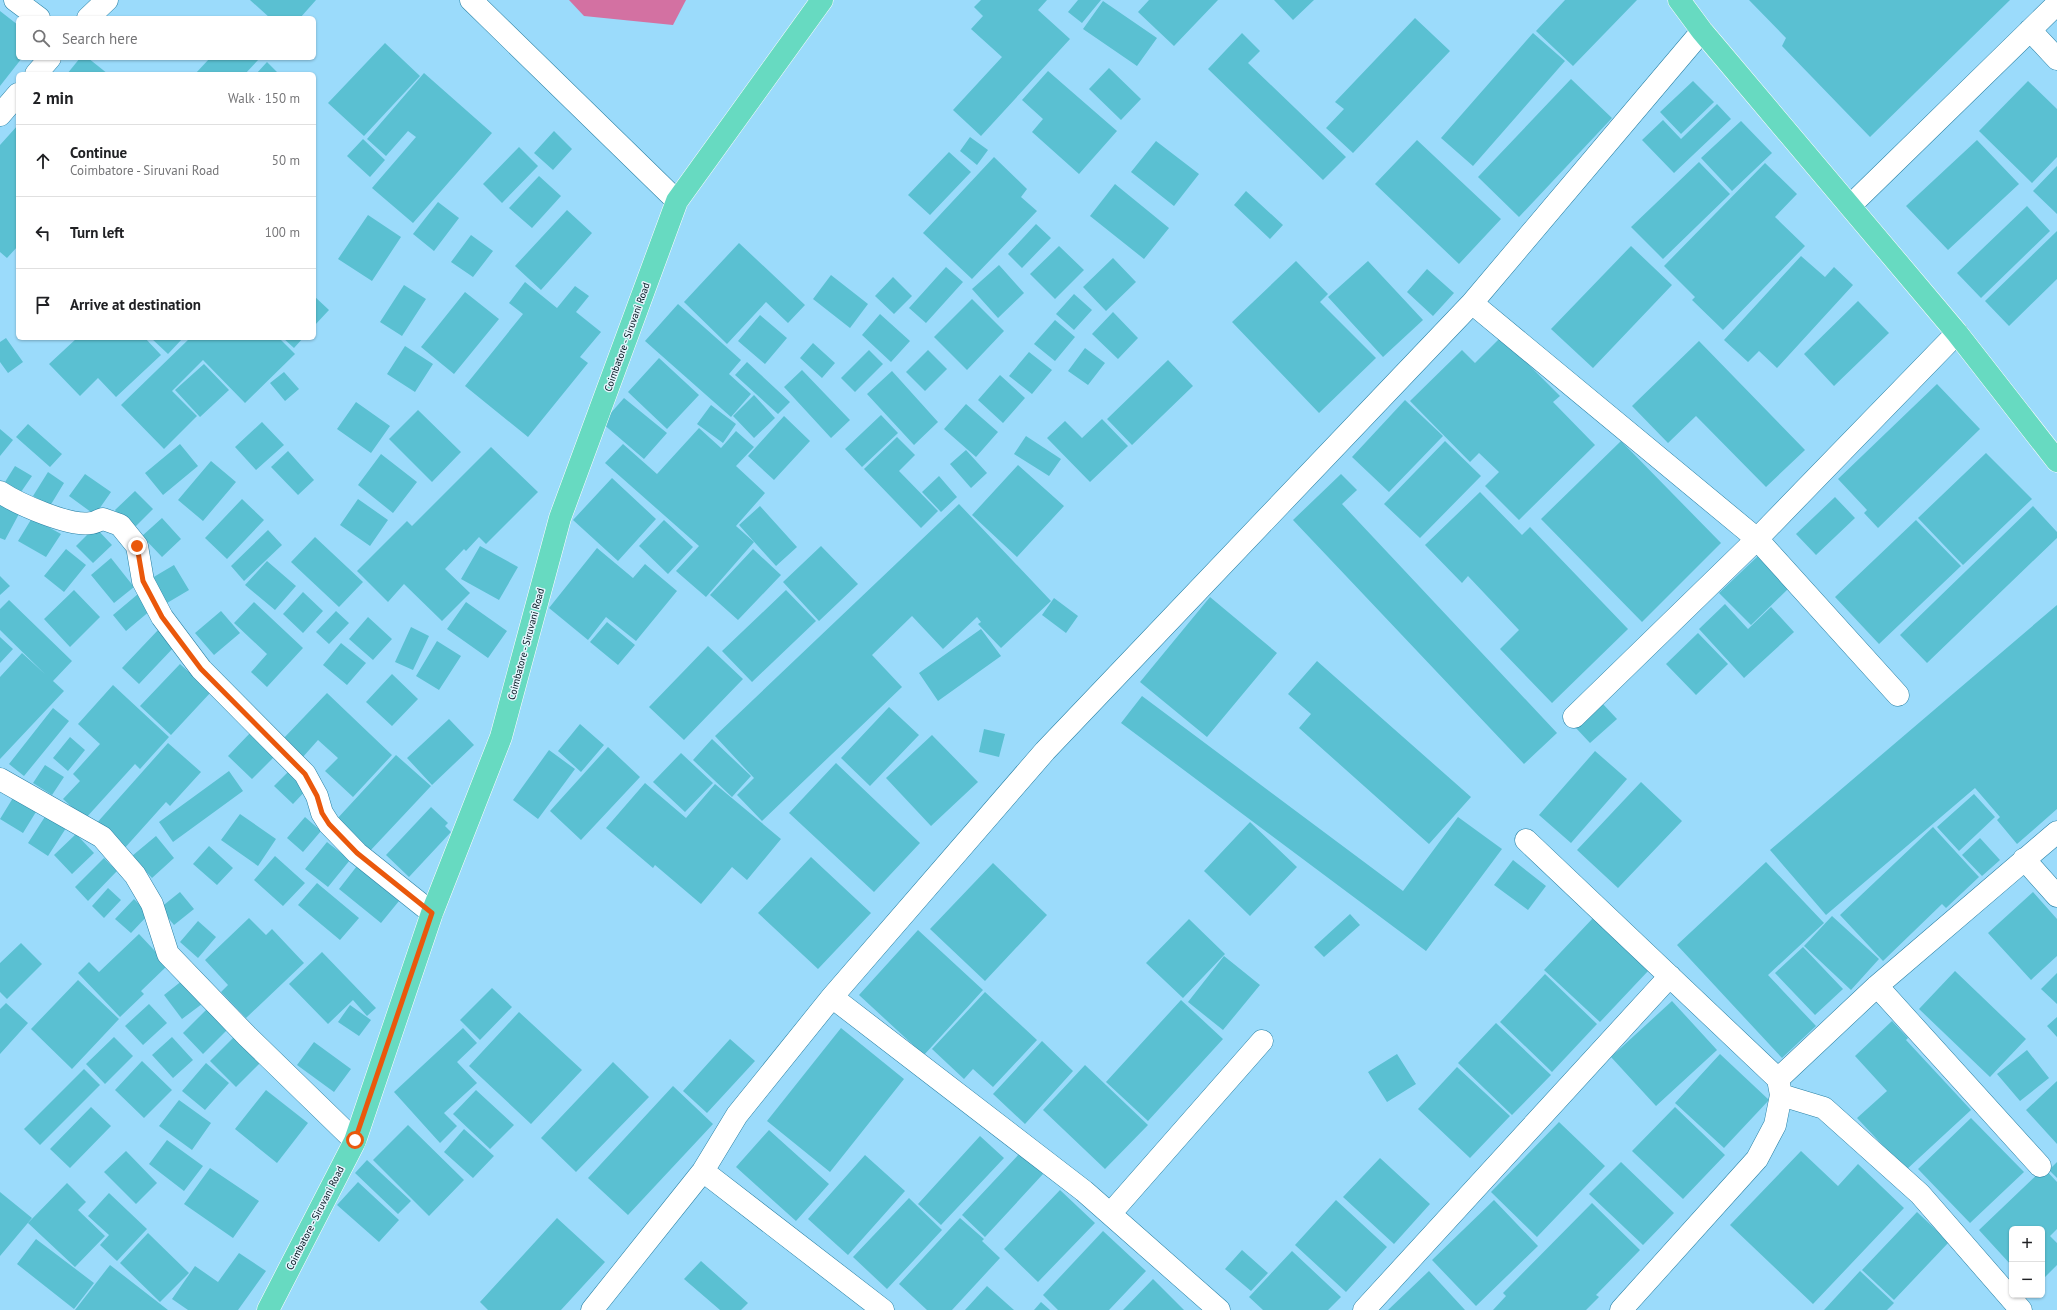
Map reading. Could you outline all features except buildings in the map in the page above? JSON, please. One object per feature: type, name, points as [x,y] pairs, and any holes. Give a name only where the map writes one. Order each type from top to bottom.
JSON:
[{"type":"main road","name":"Coimbatore - Siruvani Road","points":[[268,1310],[355,1140],[432,913],[501,737],[560,518],[677,201],[822,0]]},
{"type":"main road","points":[[1679,0],[1702,31],[1957,333],[2057,461]]},
{"type":"street","points":[[15,0],[36,16]]},
{"type":"street","points":[[90,16],[107,0]]},
{"type":"street","points":[[471,0],[677,201]]},
{"type":"street","points":[[1850,206],[2057,4]]},
{"type":"street","points":[[2030,30],[2057,59]]},
{"type":"street","points":[[592,1310],[703,1171],[737,1115],[832,997],[1045,751],[1472,303],[1702,31]]},
{"type":"street","points":[[38,72],[48,60]]},
{"type":"street","points":[[0,115],[16,96]]},
{"type":"street","points":[[1472,303],[1757,539],[1898,695]]},
{"type":"street","points":[[1574,717],[1757,539],[1957,333]]},
{"type":"street","points":[[0,492],[34,510],[66,520],[90,524],[103,519],[120,525],[137,546],[143,581],[162,617],[201,669],[305,774],[317,796],[322,813],[329,824],[357,853],[432,913]]},
{"type":"street","points":[[0,779],[102,837],[136,875],[152,904],[168,954],[247,1036],[355,1140]]},
{"type":"street","points":[[1631,1306],[1757,1159],[1775,1125],[1780,1087],[1877,986],[2057,832]]},
{"type":"street","points":[[1526,840],[1670,976],[1780,1087],[1824,1108],[1920,1194],[2021,1310]]},
{"type":"street","points":[[2024,859],[2057,896]]},
{"type":"street","points":[[1364,1310],[1670,976]]},
{"type":"street","points":[[1877,986],[2040,1166]]},
{"type":"street","points":[[832,997],[1084,1191],[1219,1310]]},
{"type":"street","points":[[1110,1214],[1262,1041]]},
{"type":"street","points":[[703,1171],[884,1310]]},
{"type":"shaded area","points":[[569,0],[686,0],[673,25],[584,16]]},
{"type":"route","points":[[137,546],[143,581],[162,617],[201,669],[305,774],[317,796],[322,813],[329,824],[357,853],[432,913],[355,1140]]}]
